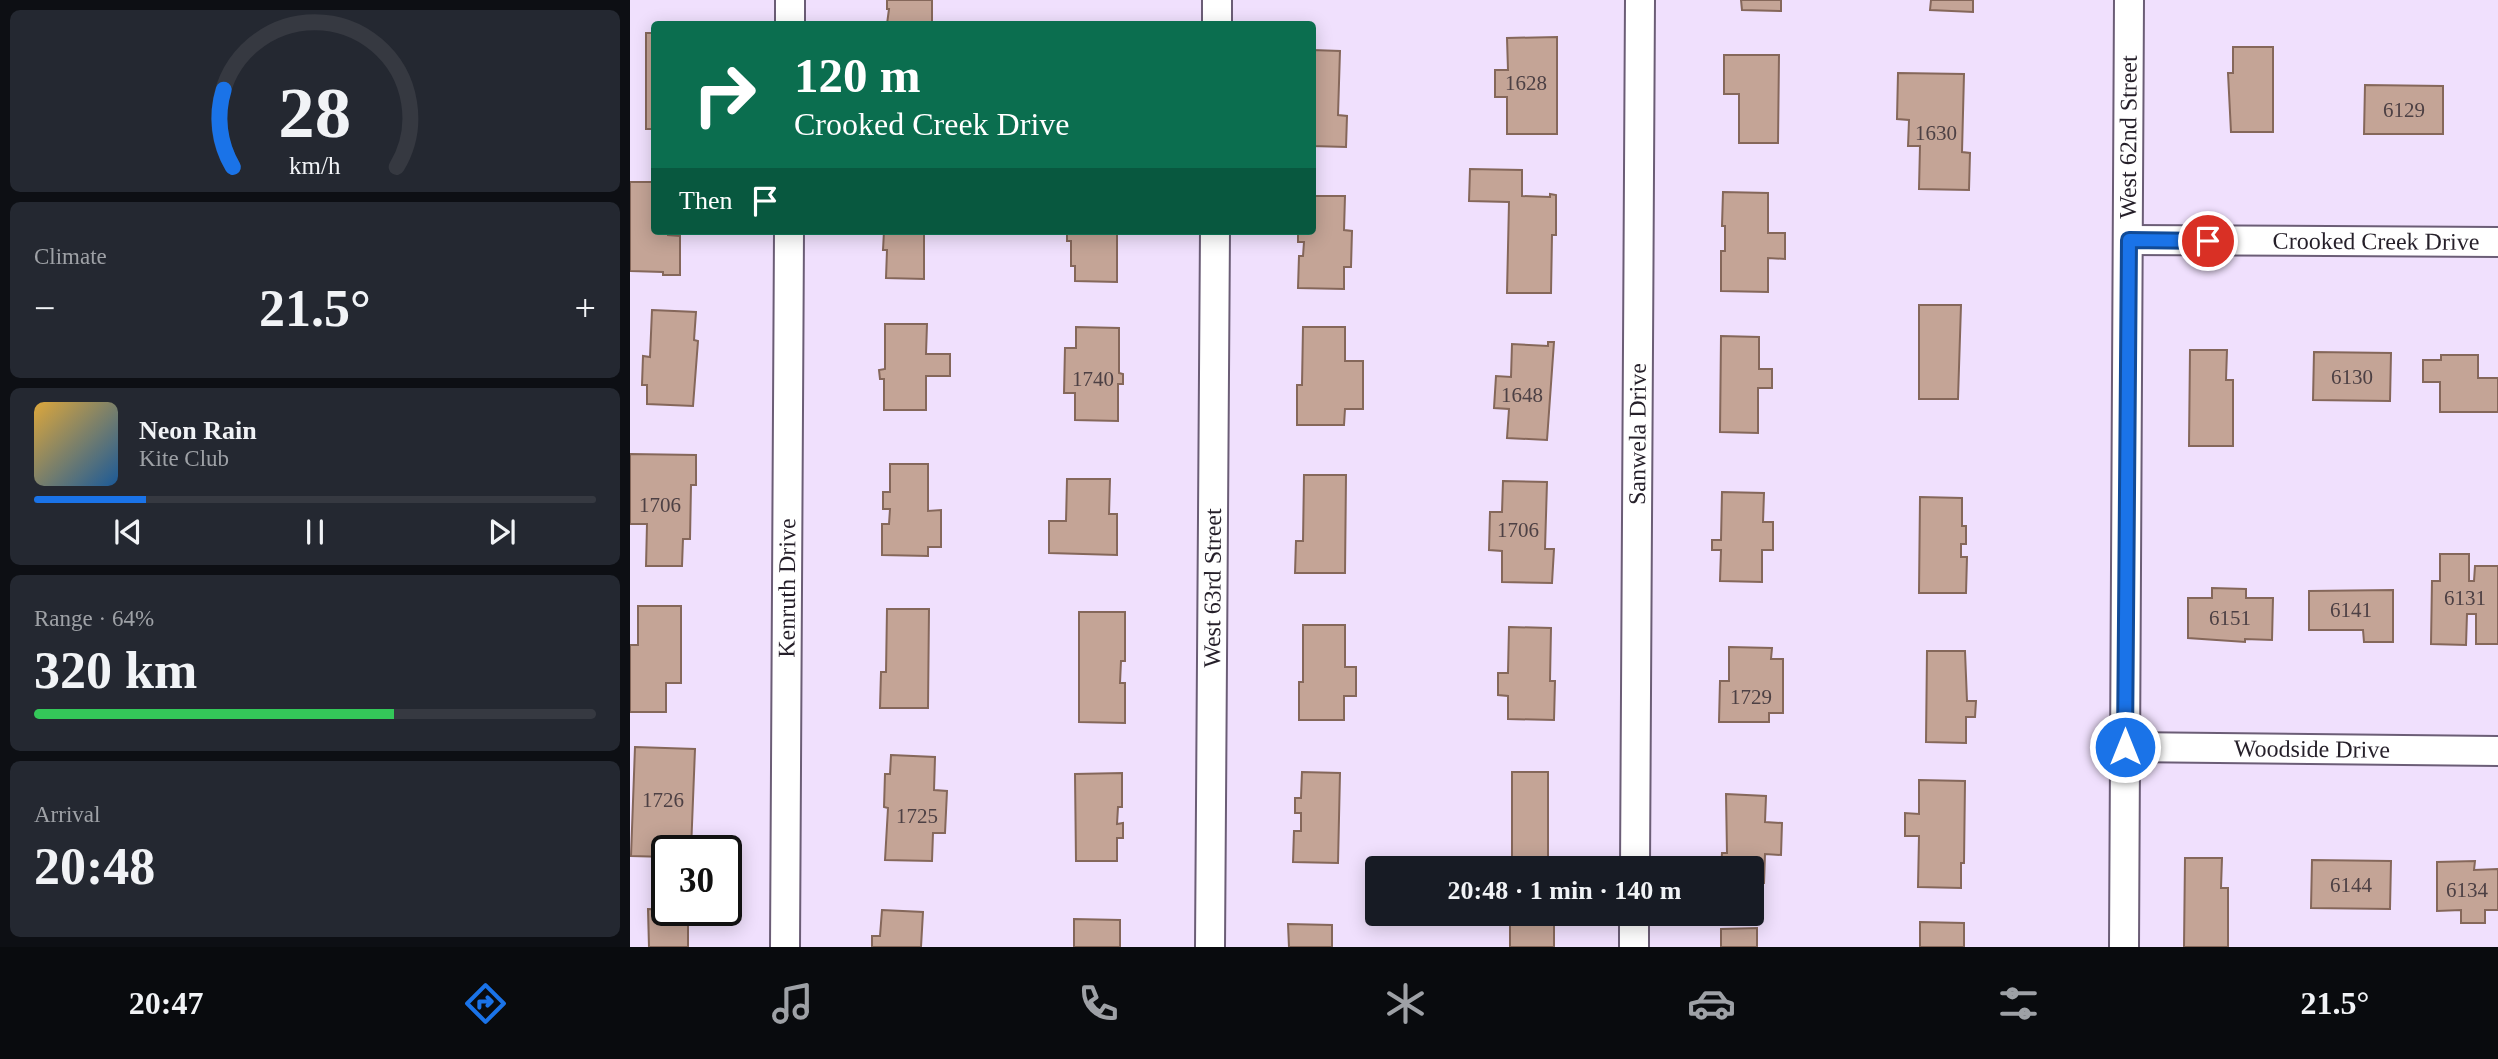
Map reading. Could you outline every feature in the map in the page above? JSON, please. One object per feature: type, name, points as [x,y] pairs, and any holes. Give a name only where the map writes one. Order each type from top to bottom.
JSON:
[{"type":"street","points":[[790,0],[790,21]]},
{"type":"street","points":[[1217,0],[1217,21]]},
{"type":"street","name":"Sanwela Drive","points":[[1635,856],[1640,0]]},
{"type":"street","name":"West 62nd Street","points":[[2124,947],[2129,0]]},
{"type":"street","name":"Kenruth Drive","points":[[785,947],[789,235]]},
{"type":"street","name":"West 63rd Street","points":[[1210,947],[1215,235]]},
{"type":"street","name":"Crooked Creek Drive","points":[[2129,240],[2498,242]]},
{"type":"street","name":"Woodside Drive","points":[[2125,747],[2498,751]]},
{"type":"street","points":[[1634,926],[1634,947]]},
{"type":"building","points":[[887,0],[932,0],[932,21],[887,21]]},
{"type":"building","points":[[1741,0],[1781,0],[1781,11],[1742,10]]},
{"type":"building","points":[[1931,0],[1973,0],[1973,12],[1930,10]]},
{"type":"building","points":[[646,33],[651,33],[651,129],[646,129]]},
{"type":"building","points":[[1557,37],[1557,134],[1507,134],[1507,97],[1495,97],[1495,70],[1508,70],[1507,38]]},
{"type":"building","points":[[2233,47],[2273,47],[2273,132],[2231,132],[2228,73],[2233,73]]},
{"type":"building","points":[[1316,50],[1340,51],[1338,115],[1347,116],[1346,147],[1316,146]]},
{"type":"building","points":[[1724,55],[1779,55],[1778,143],[1739,143],[1739,94],[1724,94]]},
{"type":"building","points":[[1898,73],[1964,74],[1962,152],[1970,153],[1969,190],[1919,189],[1920,146],[1908,146],[1909,120],[1897,119]]},
{"type":"building","points":[[2365,85],[2443,86],[2443,134],[2364,134]]},
{"type":"building","points":[[1470,169],[1522,170],[1522,196],[1556,195],[1551,293],[1507,293],[1509,202],[1469,201]]},
{"type":"building","points":[[630,182],[651,182],[651,235],[680,236],[680,275],[630,271]]},
{"type":"building","points":[[1723,192],[1768,193],[1768,233],[1785,233],[1785,259],[1768,258],[1768,292],[1721,291],[1721,251],[1725,251],[1725,226],[1722,226]]},
{"type":"building","points":[[1316,196],[1345,196],[1344,230],[1352,231],[1351,267],[1344,267],[1344,289],[1298,288],[1299,256],[1303,256],[1304,242],[1298,242],[1298,235],[1316,235]]},
{"type":"building","points":[[884,235],[924,235],[924,279],[886,278],[887,250],[883,250]]},
{"type":"building","points":[[1067,235],[1117,235],[1117,282],[1075,281],[1075,266],[1071,266],[1071,241],[1067,241]]},
{"type":"building","points":[[1919,305],[1961,305],[1958,399],[1919,399]]},
{"type":"building","points":[[652,310],[696,312],[694,340],[698,341],[693,406],[647,404],[647,385],[642,385],[643,356],[650,357]]},
{"type":"building","points":[[885,324],[927,324],[926,354],[950,354],[950,376],[926,376],[926,410],[884,410],[884,379],[880,379],[879,370],[885,369]]},
{"type":"building","points":[[1076,327],[1119,328],[1119,373],[1123,374],[1123,384],[1118,384],[1118,421],[1075,420],[1075,393],[1064,393],[1065,348],[1076,348]]},
{"type":"building","points":[[1303,327],[1345,327],[1345,361],[1363,361],[1363,409],[1345,409],[1344,425],[1297,425],[1297,385],[1302,385]]},
{"type":"building","points":[[1721,336],[1759,337],[1759,369],[1772,369],[1772,388],[1758,388],[1758,433],[1720,432]]},
{"type":"building","points":[[1548,342],[1554,342],[1547,440],[1507,438],[1509,409],[1494,408],[1496,376],[1511,377],[1512,344],[1548,346]]},
{"type":"building","points":[[2190,350],[2227,350],[2226,380],[2233,380],[2233,446],[2189,446]]},
{"type":"building","points":[[2314,352],[2391,353],[2390,401],[2313,400]]},
{"type":"building","points":[[2441,355],[2478,355],[2478,378],[2498,378],[2498,412],[2440,412],[2440,382],[2423,382],[2423,360],[2441,360]]},
{"type":"building","points":[[630,454],[696,455],[696,485],[691,485],[690,539],[683,539],[682,566],[646,566],[647,524],[630,524]]},
{"type":"building","points":[[890,464],[928,464],[928,511],[941,510],[941,547],[928,547],[928,556],[882,555],[882,524],[889,524],[890,509],[883,509],[883,492],[890,492]]},
{"type":"building","points":[[1304,475],[1346,475],[1345,573],[1295,573],[1296,541],[1303,541]]},
{"type":"building","points":[[1067,479],[1110,479],[1109,514],[1117,514],[1117,555],[1049,553],[1049,521],[1066,521]]},
{"type":"building","points":[[1503,481],[1547,482],[1545,549],[1554,549],[1552,583],[1502,582],[1502,551],[1489,550],[1490,512],[1502,512]]},
{"type":"building","points":[[1722,492],[1764,493],[1763,522],[1773,522],[1773,550],[1762,550],[1762,582],[1720,581],[1721,550],[1712,550],[1712,540],[1721,540]]},
{"type":"building","points":[[1920,497],[1962,498],[1962,526],[1966,526],[1966,544],[1961,544],[1961,557],[1967,557],[1966,593],[1919,593]]},
{"type":"building","points":[[2440,554],[2469,554],[2469,581],[2474,581],[2475,566],[2498,566],[2498,644],[2476,644],[2476,614],[2467,614],[2466,645],[2431,644],[2432,581],[2440,581]]},
{"type":"building","points":[[2212,588],[2246,589],[2246,598],[2273,598],[2272,640],[2245,639],[2245,642],[2188,638],[2188,598],[2212,598]]},
{"type":"building","points":[[2393,590],[2393,642],[2364,642],[2363,630],[2309,630],[2309,591]]},
{"type":"building","points":[[638,606],[681,606],[681,683],[666,683],[666,712],[630,712],[630,645],[638,645]]},
{"type":"building","points":[[887,609],[929,609],[928,708],[880,708],[881,672],[886,672]]},
{"type":"building","points":[[1079,612],[1125,612],[1125,661],[1121,661],[1120,683],[1125,683],[1125,723],[1079,722]]},
{"type":"building","points":[[1303,625],[1345,625],[1345,667],[1356,667],[1356,696],[1344,696],[1344,720],[1299,720],[1299,682],[1303,682]]},
{"type":"building","points":[[1509,627],[1551,628],[1550,681],[1555,681],[1554,720],[1508,719],[1508,696],[1498,695],[1498,673],[1508,673]]},
{"type":"building","points":[[1729,647],[1772,648],[1771,659],[1783,659],[1783,713],[1769,713],[1769,722],[1719,722],[1720,681],[1729,681]]},
{"type":"building","points":[[1927,651],[1965,651],[1967,701],[1976,701],[1975,717],[1966,717],[1966,743],[1926,742]]},
{"type":"building","points":[[635,747],[695,749],[692,835],[651,835],[651,857],[631,856]]},
{"type":"building","points":[[891,755],[935,757],[934,790],[947,791],[945,833],[933,833],[932,861],[885,860],[888,808],[884,807],[885,774],[890,774]]},
{"type":"building","points":[[1302,772],[1340,773],[1338,863],[1293,862],[1294,831],[1301,831],[1301,813],[1295,813],[1295,798],[1301,798]]},
{"type":"building","points":[[1512,772],[1548,772],[1548,856],[1512,856]]},
{"type":"building","points":[[1122,773],[1122,807],[1118,807],[1117,824],[1123,823],[1123,838],[1117,838],[1117,861],[1076,861],[1075,774]]},
{"type":"building","points":[[1919,780],[1965,781],[1961,888],[1918,887],[1919,836],[1905,836],[1905,813],[1919,814]]},
{"type":"building","points":[[1726,794],[1766,796],[1765,822],[1782,823],[1781,855],[1765,854],[1764,883],[1764,856],[1722,856],[1722,853],[1727,853]]},
{"type":"building","points":[[2185,858],[2222,858],[2221,888],[2228,888],[2228,947],[2184,947]]},
{"type":"building","points":[[2312,860],[2391,861],[2390,909],[2311,908]]},
{"type":"building","points":[[2475,861],[2474,870],[2498,869],[2498,910],[2485,910],[2485,923],[2461,923],[2461,910],[2437,911],[2437,862]]},
{"type":"building","points":[[648,909],[651,909],[651,926],[688,926],[688,947],[649,947]]},
{"type":"building","points":[[882,910],[923,912],[921,947],[872,947],[872,936],[880,936]]},
{"type":"building","points":[[1074,919],[1120,920],[1120,947],[1074,947]]},
{"type":"building","points":[[1920,922],[1964,923],[1964,947],[1920,947]]},
{"type":"building","points":[[1288,924],[1332,925],[1332,947],[1289,947]]},
{"type":"building","points":[[1510,926],[1554,926],[1554,947],[1510,947]]},
{"type":"building","points":[[1757,928],[1757,947],[1721,947],[1721,929]]},
{"type":"route","points":[[2125,747],[2129,240],[2208,241]]}]
